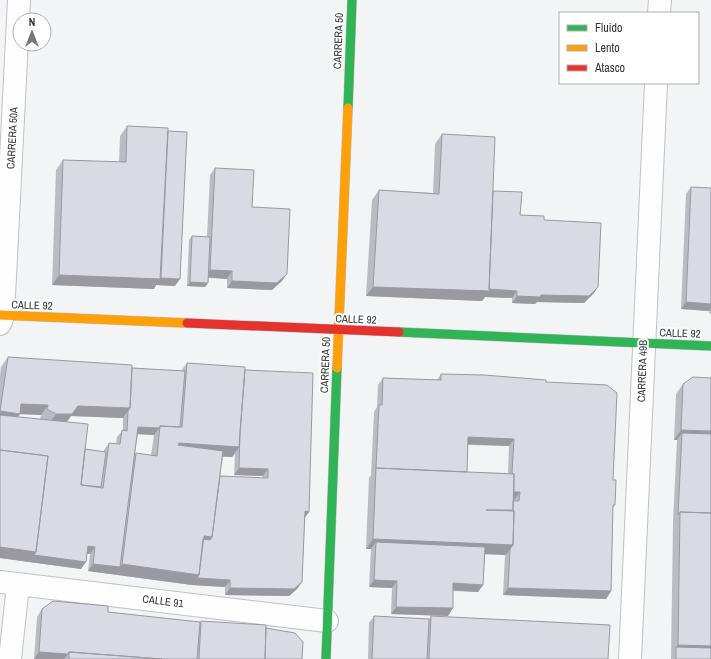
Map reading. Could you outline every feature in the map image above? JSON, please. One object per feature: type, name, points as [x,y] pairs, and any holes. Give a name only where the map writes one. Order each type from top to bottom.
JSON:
[{"type":"street","name":"CARRERA 50A","points":[[1,318],[19,0]]},
{"type":"street","name":"CARRERA 50","points":[[326,659],[352,0]]},
{"type":"street","points":[[659,12],[660,0]]},
{"type":"street","name":"CARRERA 49B","points":[[630,659],[643,343],[656,84]]},
{"type":"street","name":"CALLE 92","points":[[1,318],[339,330],[711,346]]},
{"type":"street","points":[[9,584],[10,659]]},
{"type":"street","name":"CALLE 91","points":[[9,584],[327,621]]},
{"type":"building","points":[[127,126],[168,128],[160,279],[59,275],[63,160],[126,162]]},
{"type":"building","points":[[168,131],[187,132],[180,279],[161,278]]},
{"type":"building","points":[[442,134],[495,137],[489,291],[373,287],[379,190],[439,194]]},
{"type":"building","points":[[215,168],[254,170],[252,207],[290,209],[287,274],[277,283],[232,281],[232,271],[210,270]]},
{"type":"building","points":[[691,187],[711,188],[711,304],[686,302]]},
{"type":"building","points":[[493,191],[522,192],[520,215],[544,216],[544,220],[601,223],[598,287],[589,296],[517,296],[517,291],[489,289]]},
{"type":"building","points":[[192,236],[210,237],[208,283],[190,282]]},
{"type":"building","points":[[8,357],[132,365],[130,408],[78,406],[72,414],[56,414],[47,409],[48,405],[21,404],[20,414],[0,411]]},
{"type":"building","points":[[187,363],[245,367],[239,447],[179,443],[178,445],[223,451],[212,537],[204,536],[199,575],[122,564],[136,453],[157,456],[160,426],[182,427]]},
{"type":"building","points":[[132,368],[185,371],[180,427],[138,427],[120,567],[93,564],[95,547],[88,546],[86,562],[34,555],[36,552],[48,456],[0,450],[0,415],[88,424],[81,485],[103,488],[109,443],[120,444],[122,430],[127,431]]},
{"type":"building","points":[[245,370],[313,373],[309,512],[305,511],[302,582],[294,589],[230,588],[230,580],[197,578],[199,575],[203,539],[210,540],[212,537],[220,476],[268,478],[268,469],[239,468],[240,432]]},
{"type":"building","points":[[441,374],[484,375],[546,380],[546,382],[607,385],[617,393],[613,480],[616,480],[615,505],[613,505],[611,591],[508,588],[510,549],[513,545],[513,501],[519,501],[520,492],[514,492],[514,474],[512,473],[514,439],[468,437],[467,472],[376,468],[379,405],[382,405],[383,378],[441,380]]},
{"type":"building","points":[[693,377],[711,378],[711,431],[681,430],[683,384]]},
{"type":"building","points":[[682,433],[711,434],[711,513],[680,512],[678,515]]},
{"type":"building","points":[[85,449],[106,452],[101,487],[81,485]]},
{"type":"building","points":[[0,450],[48,456],[36,552],[0,547]]},
{"type":"building","points":[[376,468],[514,474],[513,510],[486,510],[514,511],[513,545],[373,539]]},
{"type":"building","points":[[680,512],[711,513],[711,646],[678,645]]},
{"type":"building","points":[[376,542],[485,547],[483,585],[453,583],[453,608],[396,607],[397,581],[374,580]]},
{"type":"building","points":[[53,601],[108,606],[108,612],[200,622],[197,659],[162,659],[69,652],[68,654],[39,652],[42,609]]},
{"type":"building","points":[[374,616],[429,619],[427,659],[372,659]]},
{"type":"building","points":[[431,616],[610,625],[608,659],[429,659]]},
{"type":"building","points":[[201,621],[266,625],[265,659],[199,659]]},
{"type":"building","points":[[266,628],[295,633],[303,642],[302,659],[265,659]]},
{"type":"building","points":[[676,647],[711,648],[711,659],[676,659]]},
{"type":"building","points":[[69,652],[162,659],[69,659]]},
{"type":"traffic: fast","points":[[348,108],[352,0]]},
{"type":"traffic: fast","points":[[399,332],[711,346]]},
{"type":"traffic: fast","points":[[326,659],[337,368]]},
{"type":"traffic: slow","points":[[337,368],[348,108]]},
{"type":"traffic: slow","points":[[0,315],[187,323]]},
{"type":"traffic: jam","points":[[187,323],[399,332]]}]
